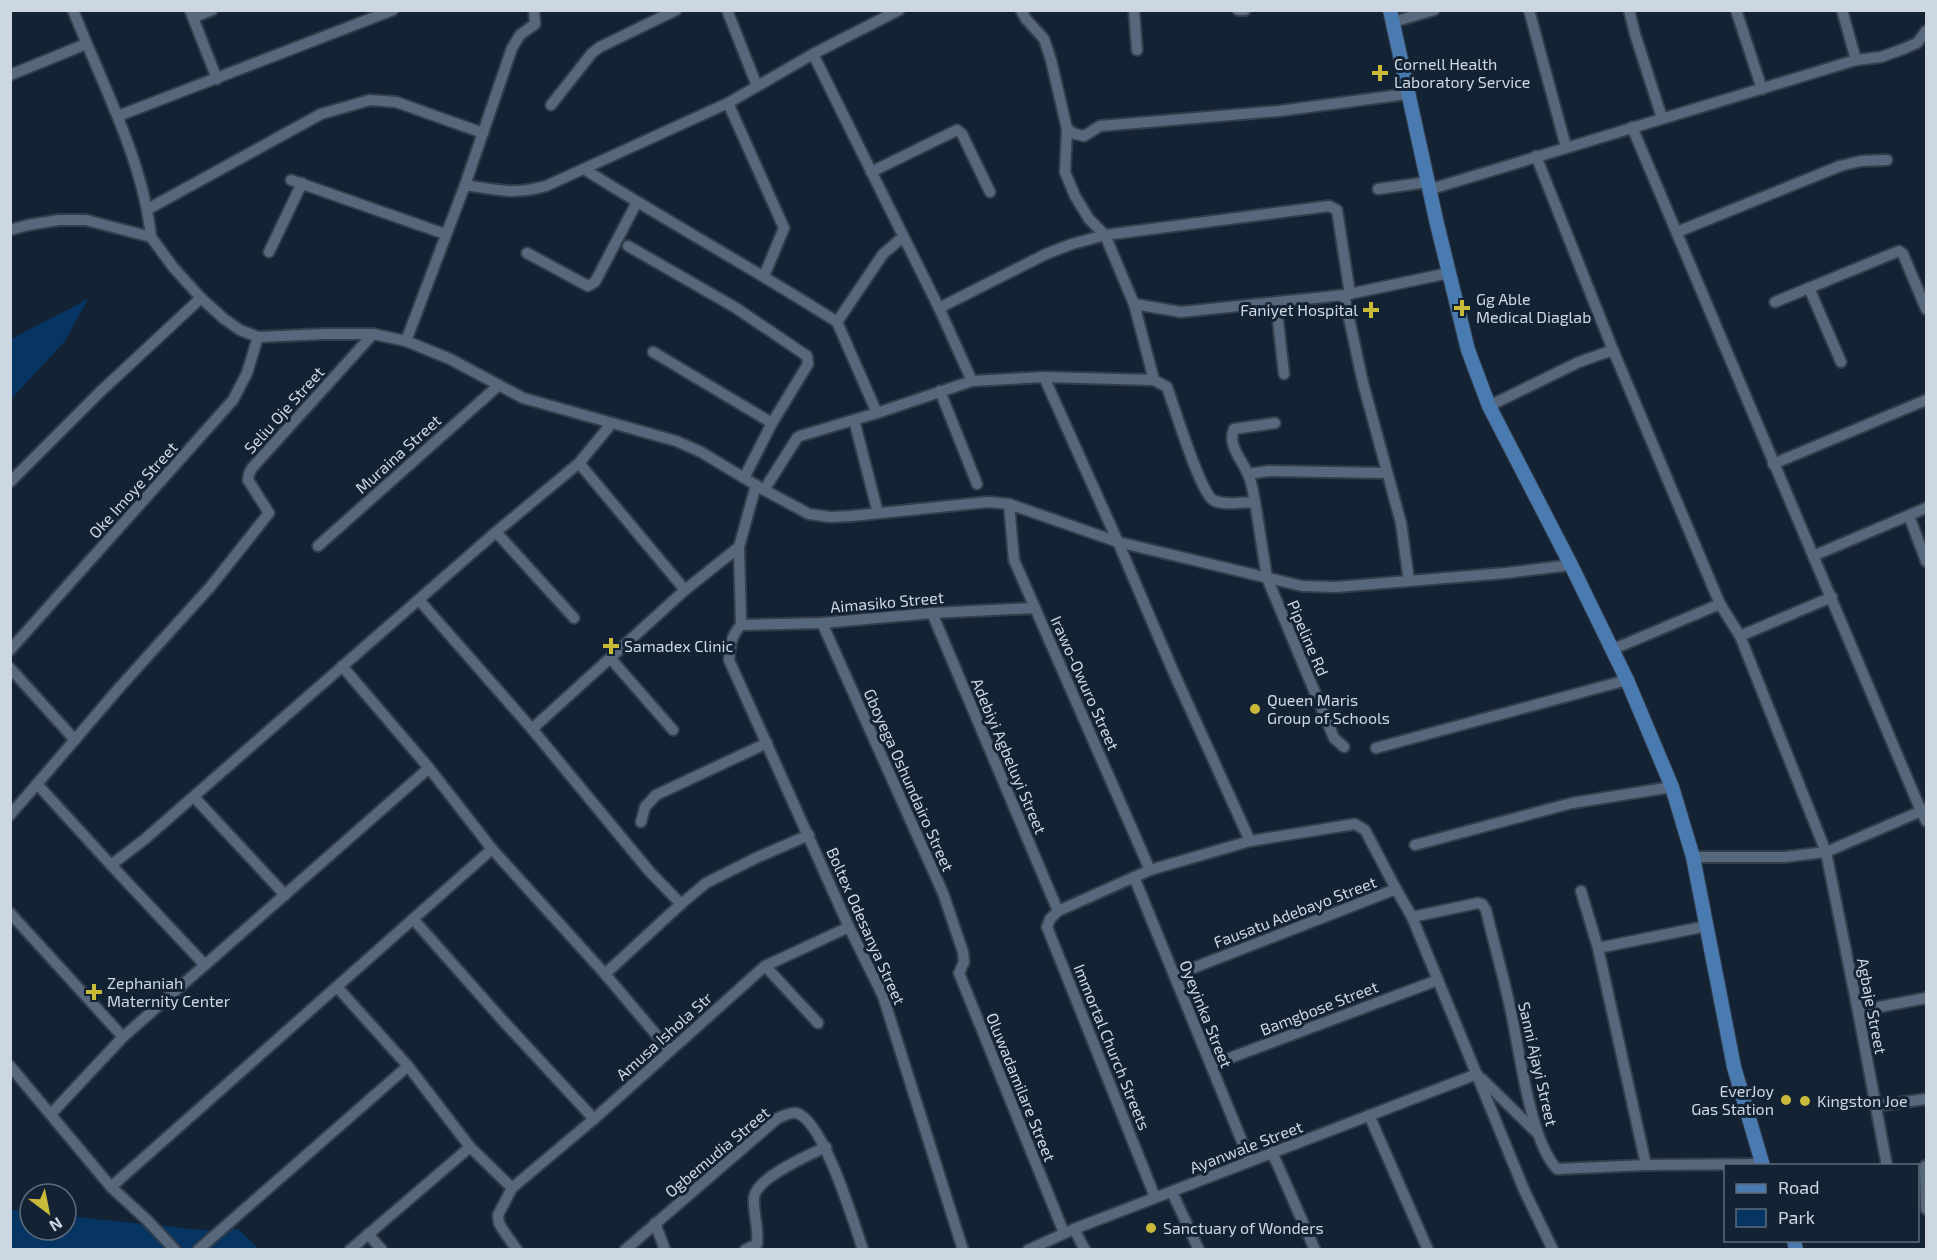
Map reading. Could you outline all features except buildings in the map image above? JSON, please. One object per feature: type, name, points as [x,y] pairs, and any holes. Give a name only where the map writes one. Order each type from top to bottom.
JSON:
[{"type":"main road","points":[[1391,16],[1407,94],[1468,350],[1489,406],[1627,680],[1672,788],[1693,857],[1734,1067],[1763,1164]]},
{"type":"street","points":[[73,10],[118,116],[148,209],[151,237],[173,267],[222,318],[240,330],[258,337],[373,334],[406,341],[450,359],[523,398],[676,441],[701,452],[760,488],[809,514],[830,517],[988,502],[1009,504],[1118,542],[1302,586],[1336,587],[1506,573],[1571,565]]},
{"type":"street","points":[[212,10],[191,14],[217,79]]},
{"type":"street","points":[[118,116],[393,10]]},
{"type":"street","points":[[406,341],[465,185],[512,48],[520,35],[535,24],[534,10]]},
{"type":"street","points":[[551,105],[591,53],[676,10]]},
{"type":"street","points":[[727,10],[757,86]]},
{"type":"street","points":[[465,185],[512,192],[529,191],[546,186],[728,103],[813,54],[899,10]]},
{"type":"street","points":[[1021,10],[1044,39],[1052,60],[1067,129],[1065,172],[1075,196],[1089,219],[1105,235],[1134,304],[1154,380]]},
{"type":"street","points":[[1134,10],[1137,50]]},
{"type":"street","points":[[1238,10],[1245,10]]},
{"type":"street","points":[[1391,16],[1434,10]]},
{"type":"street","points":[[1529,10],[1566,147]]},
{"type":"street","points":[[1629,10],[1662,118]]},
{"type":"street","points":[[1736,10],[1762,89]]},
{"type":"street","points":[[1842,10],[1856,60]]},
{"type":"street","points":[[1378,189],[1429,186],[1856,60],[1881,57],[1917,43],[1926,31]]},
{"type":"street","points":[[10,75],[86,44]]},
{"type":"street","points":[[813,54],[939,308],[972,381]]},
{"type":"street","points":[[1067,129],[1084,136],[1100,126],[1279,111],[1407,94]]},
{"type":"street","points":[[148,209],[321,114],[370,100],[396,102],[483,133]]},
{"type":"street","points":[[728,103],[782,221],[783,228],[764,276]]},
{"type":"street","points":[[1632,127],[1773,464],[1924,814],[1826,852],[1784,857],[1693,857]]},
{"type":"street","points":[[871,172],[957,130],[962,134],[990,192]]},
{"type":"street","name":"Agbaje Street","points":[[1536,156],[1613,350],[1720,604],[1740,636],[1826,852],[1887,1164]]},
{"type":"street","points":[[1677,232],[1840,166],[1861,161],[1887,160]]},
{"type":"street","points":[[584,169],[837,322],[877,413]]},
{"type":"street","points":[[269,252],[297,182],[445,234]]},
{"type":"street","points":[[527,253],[588,286],[592,285],[637,202]]},
{"type":"street","points":[[939,308],[1046,254],[1071,244],[1105,235],[1333,206],[1337,210],[1347,295],[1363,383],[1401,523],[1409,581]]},
{"type":"street","points":[[10,230],[49,222],[86,220],[151,237]]},
{"type":"street","points":[[837,322],[883,254],[903,237]]},
{"type":"street","points":[[628,246],[736,308],[807,356],[808,364],[772,423],[744,478]]},
{"type":"street","points":[[1775,302],[1899,250],[1904,254],[1926,309]]},
{"type":"street","points":[[1134,304],[1180,312],[1276,303],[1347,295],[1449,273]]},
{"type":"street","points":[[1809,288],[1841,362]]},
{"type":"street","points":[[10,482],[100,392],[201,298]]},
{"type":"street","points":[[1276,303],[1284,374]]},
{"type":"street","name":"Seliu Oje Street","points":[[75,740],[212,586],[269,513],[248,480],[252,468],[373,334]]},
{"type":"street","name":"Oke Imoye Street","points":[[10,650],[233,400],[247,373],[258,337]]},
{"type":"street","points":[[1489,406],[1579,362],[1613,350]]},
{"type":"street","points":[[652,352],[772,423]]},
{"type":"street","points":[[1044,377],[1250,841]]},
{"type":"street","points":[[741,625],[739,547],[760,488],[797,438],[972,381],[1044,377],[1154,380],[1167,387],[1188,449],[1208,495],[1219,502],[1256,502]]},
{"type":"street","name":"Muraina Street","points":[[318,546],[499,385]]},
{"type":"street","points":[[940,391],[977,483]]},
{"type":"street","points":[[1773,464],[1926,400]]},
{"type":"street","points":[[854,420],[878,513]]},
{"type":"street","points":[[111,865],[145,840],[496,532],[579,463],[612,423]]},
{"type":"street","name":"Pipeline Rd","points":[[1275,423],[1234,429],[1232,440],[1237,455],[1248,474],[1256,502],[1267,578],[1334,738],[1344,747]]},
{"type":"street","points":[[579,463],[685,590]]},
{"type":"street","points":[[1248,474],[1268,471],[1386,472]]},
{"type":"street","name":"Irawo-Owuro Street","points":[[1009,504],[1014,560],[1150,870]]},
{"type":"street","points":[[1814,556],[1926,508]]},
{"type":"street","points":[[1909,516],[1926,561]]},
{"type":"street","points":[[496,532],[574,618]]},
{"type":"street","points":[[532,729],[685,590],[739,547]]},
{"type":"street","points":[[1740,636],[1832,597]]},
{"type":"street","points":[[419,600],[532,729],[650,872],[681,904]]},
{"type":"street","points":[[1611,650],[1720,604]]},
{"type":"street","name":"Aimasiko Street","points":[[741,625],[822,623],[932,613],[1035,608]]},
{"type":"street","name":"Adebiyi Agbeluyi Street","points":[[932,613],[1058,911]]},
{"type":"street","name":"Gboyega Oshundairo Street","points":[[822,623],[944,893],[963,952]]},
{"type":"street","name":"Boltex Odesanya Street","points":[[741,625],[731,642],[729,660],[849,927],[883,996],[963,1250]]},
{"type":"street","points":[[611,659],[673,730]]},
{"type":"street","points":[[342,666],[429,768],[492,849],[605,974],[670,1051]]},
{"type":"street","points":[[10,668],[75,740],[10,815]]},
{"type":"street","points":[[1376,748],[1627,680]]},
{"type":"street","points":[[641,822],[645,807],[656,795],[767,743]]},
{"type":"street","points":[[51,1114],[123,1037],[429,768]]},
{"type":"street","points":[[37,784],[204,964]]},
{"type":"street","points":[[1415,845],[1572,803],[1672,788]]},
{"type":"street","points":[[194,797],[285,895]]},
{"type":"street","points":[[1058,911],[1150,870],[1250,841],[1355,824],[1365,830],[1396,889]]},
{"type":"street","points":[[605,974],[706,884],[758,856],[809,835]]},
{"type":"street","points":[[111,1187],[492,849]]},
{"type":"street","name":"Oyeyinka Street","points":[[1134,877],[1250,1161]]},
{"type":"street","name":"Fausatu Adebayo Street","points":[[1175,975],[1396,889],[1412,917],[1526,1192],[1554,1250]]},
{"type":"street","points":[[1581,891],[1598,948],[1646,1165]]},
{"type":"street","name":"Sanni Ajayi Street","points":[[1412,917],[1478,903],[1482,904],[1486,910],[1511,1009],[1536,1132],[1552,1164],[1557,1169],[1646,1165],[1724,1165]]},
{"type":"street","name":"Immortal Church Streets","points":[[1058,911],[1050,919],[1047,927],[1155,1197]]},
{"type":"street","points":[[10,913],[123,1037]]},
{"type":"street","points":[[413,919],[594,1119]]},
{"type":"street","points":[[1598,948],[1707,926]]},
{"type":"street","name":"Amusa Ishola Str","points":[[512,1188],[594,1119],[765,966],[849,927]]},
{"type":"street","name":"Oluwadamilare Street","points":[[963,952],[964,962],[959,973],[1069,1231],[1084,1250]]},
{"type":"street","points":[[765,966],[818,1023]]},
{"type":"street","name":"Bamgbose Street","points":[[1211,1065],[1438,980]]},
{"type":"street","points":[[337,987],[408,1066],[470,1147],[512,1188],[498,1215],[499,1223],[517,1250]]},
{"type":"street","points":[[1858,1011],[1926,998]]},
{"type":"street","points":[[10,1066],[111,1187],[175,1250]]},
{"type":"street","points":[[198,1250],[408,1066]]},
{"type":"street","points":[[1477,1074],[1536,1132]]},
{"type":"street","name":"Ayanwale Street","points":[[1028,1250],[1155,1197],[1477,1074]]},
{"type":"street","points":[[1875,1106],[1926,1099]]},
{"type":"street","name":"Ogbemudia Street","points":[[625,1250],[778,1118],[796,1113],[802,1116],[809,1121],[826,1148]]},
{"type":"street","points":[[1369,1115],[1428,1250]]},
{"type":"street","points":[[350,1250],[470,1147]]},
{"type":"street","points":[[745,1250],[757,1244],[754,1198],[757,1190],[781,1168],[826,1148],[863,1250]]},
{"type":"street","points":[[1272,1152],[1315,1250]]},
{"type":"street","points":[[1923,1166],[1926,1209]]},
{"type":"street","points":[[1172,1192],[1199,1250]]},
{"type":"street","points":[[655,1223],[665,1250]]},
{"type":"street","points":[[368,1234],[382,1250]]},
{"type":"green space","points":[[88,299],[65,341],[11,399],[11,339]]},
{"type":"green space","points":[[10,1210],[18,1211],[18,1242],[78,1242],[78,1217],[201,1230],[238,1229],[259,1249],[11,1249]]},
{"type":"place","name":"Cornell Health Laboratory Service","points":[[1380,73]]},
{"type":"place","name":"Gg Able Medical Diaglab","points":[[1462,308]]},
{"type":"place","name":"Faniyet Hospital","points":[[1371,310]]},
{"type":"place","name":"Samadex Clinic","points":[[611,646]]},
{"type":"place","name":"Queen Maris Group of Schools","points":[[1255,709]]},
{"type":"place","name":"Zephaniah Maternity Center","points":[[94,992]]},
{"type":"place","name":"EverJoy Gas Station","points":[[1786,1100]]},
{"type":"place","name":"Kingston Joe","points":[[1805,1101]]},
{"type":"place","name":"Sanctuary of Wonders","points":[[1151,1228]]}]
